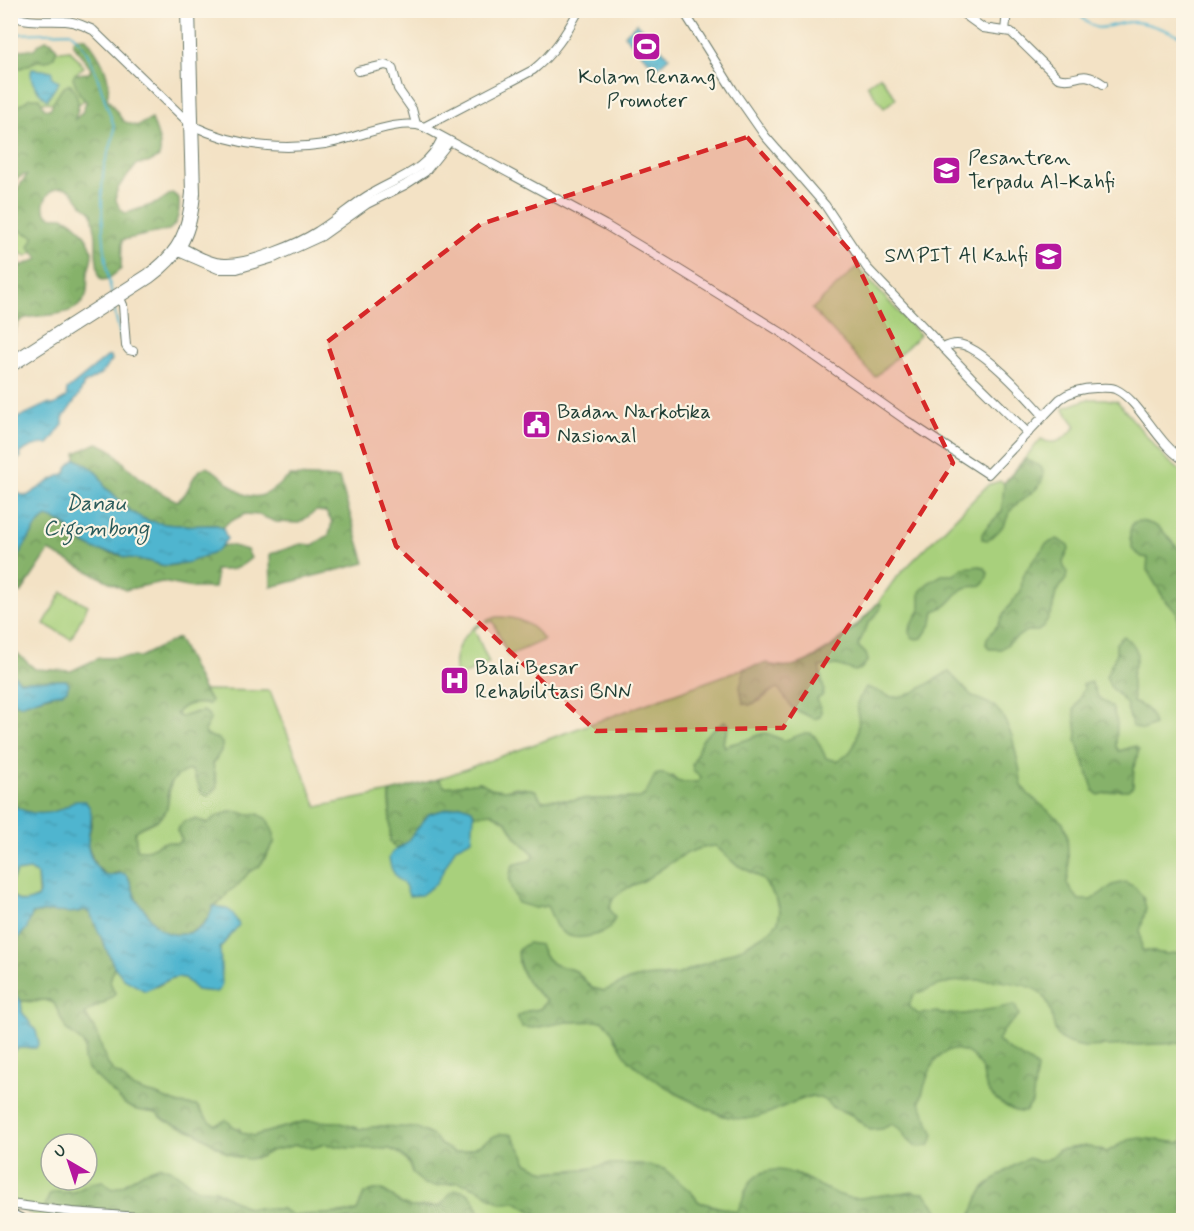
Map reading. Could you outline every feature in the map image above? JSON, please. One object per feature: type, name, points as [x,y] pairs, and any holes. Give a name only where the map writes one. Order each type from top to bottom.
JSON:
[{"type":"highway","points":[[10,365],[161,268],[178,249],[188,226],[192,207],[188,10]]},
{"type":"street","points":[[20,19],[26,10]]},
{"type":"street","points":[[10,15],[20,19],[67,21],[93,30],[191,125],[209,133],[250,144],[299,147],[326,144],[392,127],[420,126],[533,70],[561,41],[579,10]]},
{"type":"street","points":[[683,10],[733,90],[771,144],[825,205],[867,268],[1028,433]]},
{"type":"street","points":[[958,10],[983,28],[1015,35],[1058,78],[1066,80],[1078,76],[1089,76],[1103,84]]},
{"type":"street","points":[[1005,31],[1007,11]]},
{"type":"street","points":[[358,71],[386,65],[392,67],[398,89],[412,109],[420,126],[605,225],[760,319],[988,474],[1060,399],[1073,392],[1090,388],[1113,389],[1130,402],[1168,449],[1184,460]]},
{"type":"street","points":[[178,249],[219,263],[235,262],[272,252],[310,236],[421,167],[445,140]]},
{"type":"street","points":[[118,297],[123,305],[126,346],[133,351]]},
{"type":"street","points":[[943,348],[955,344],[974,350],[993,365],[1044,416]]},
{"type":"street","points":[[10,1204],[179,1221]]},
{"type":"street","points":[[10,1213],[25,1221]]},
{"type":"highlighted area","points":[[747,137],[851,252],[953,463],[783,728],[596,731],[396,546],[327,342],[481,224]]},
{"type":"green space","points":[[77,37],[86,38],[100,58],[108,82],[107,98],[123,121],[136,126],[152,119],[158,138],[159,157],[148,163],[137,164],[123,181],[116,193],[119,206],[125,213],[130,212],[157,203],[172,193],[179,198],[178,216],[175,224],[169,230],[122,240],[121,269],[108,279],[102,280],[99,277],[92,213],[66,188],[54,189],[45,200],[46,213],[51,217],[68,219],[81,231],[91,246],[92,257],[87,291],[81,304],[75,308],[53,315],[21,320],[11,340],[10,302],[17,288],[16,270],[39,259],[29,247],[34,236],[19,230],[16,224],[16,211],[11,209],[11,195],[27,175],[14,181],[11,179],[11,111],[30,98],[39,98],[45,109],[50,109],[61,90],[71,84],[78,102],[74,120],[82,113],[86,102],[79,93],[73,78],[75,74],[89,73],[91,69],[73,44],[73,40]]},
{"type":"green space","points":[[46,40],[52,42],[57,49],[54,57],[21,68],[11,66],[12,52],[34,49]]},
{"type":"green space","points":[[70,50],[84,67],[75,74],[87,97],[79,104],[36,102],[11,113],[11,58],[15,55]]},
{"type":"green space","points":[[880,76],[896,98],[884,108],[867,85]]},
{"type":"green space","points":[[11,215],[28,234],[38,238],[33,252],[27,256],[20,253],[18,259],[21,265],[15,268],[11,277]]},
{"type":"green space","points":[[857,267],[920,335],[875,377],[812,309]]},
{"type":"green space","points":[[1088,399],[1117,401],[1165,458],[1183,473],[1183,1141],[1179,1143],[1150,1139],[1134,1140],[1107,1152],[1085,1146],[1059,1150],[1051,1158],[985,1186],[969,1220],[945,1220],[913,1191],[869,1198],[852,1198],[832,1192],[794,1173],[745,1191],[744,1203],[737,1212],[699,1202],[692,1193],[641,1164],[545,1172],[526,1162],[512,1135],[495,1137],[474,1148],[455,1153],[423,1131],[381,1126],[360,1129],[337,1122],[306,1121],[253,1136],[242,1133],[239,1128],[210,1123],[197,1106],[179,1104],[132,1087],[106,1062],[97,1034],[85,1014],[115,993],[110,982],[114,966],[124,979],[156,987],[178,977],[184,978],[197,990],[215,992],[220,948],[238,925],[213,906],[222,901],[249,872],[262,863],[274,843],[267,819],[258,814],[234,811],[217,816],[207,824],[196,819],[184,821],[177,830],[182,840],[177,844],[167,842],[146,850],[137,849],[134,832],[163,815],[172,782],[181,772],[191,770],[195,774],[195,779],[217,783],[213,764],[216,759],[218,739],[206,735],[197,712],[180,717],[176,714],[187,705],[209,704],[204,690],[270,691],[317,807],[390,792],[390,842],[429,814],[491,813],[507,822],[516,837],[534,854],[531,860],[535,908],[547,906],[556,926],[609,908],[618,893],[644,880],[678,858],[697,849],[716,846],[735,864],[764,881],[777,900],[780,911],[779,922],[770,931],[740,949],[677,975],[641,977],[605,991],[592,988],[576,971],[553,964],[545,956],[540,945],[518,962],[529,983],[547,1000],[540,1009],[527,1011],[534,1028],[566,1022],[603,1021],[611,1028],[615,1039],[630,1061],[678,1095],[723,1116],[746,1119],[812,1096],[823,1099],[832,1107],[852,1115],[861,1123],[882,1129],[892,1123],[901,1129],[907,1140],[784,741],[765,733],[725,747],[723,742],[729,726],[725,721],[706,739],[697,753],[695,761],[701,777],[698,782],[678,782],[672,776],[641,798],[542,801],[535,790],[516,787],[505,790],[490,788],[480,782],[445,787],[438,779],[745,668],[741,685],[743,703],[749,705],[760,701],[774,689],[772,665],[791,667],[802,664],[829,648],[861,621],[878,603],[895,579],[988,485],[1000,481],[1004,483],[1041,439],[1056,442],[1069,434],[1076,426],[1063,408]]},
{"type":"green space","points":[[97,443],[113,451],[146,483],[177,501],[185,493],[196,474],[206,467],[238,491],[256,497],[267,494],[290,476],[339,478],[365,563],[271,587],[270,554],[301,544],[313,545],[329,535],[332,522],[326,512],[316,511],[299,523],[276,522],[259,515],[245,514],[227,523],[223,528],[217,525],[174,525],[152,522],[129,510],[105,488],[94,470],[76,459],[76,453]]},
{"type":"green space","points":[[1026,459],[1041,467],[1044,473],[1042,480],[1035,490],[1015,505],[998,532],[988,540],[982,539],[986,528],[1002,511],[1004,483]]},
{"type":"green space","points":[[47,517],[58,520],[86,546],[163,566],[186,562],[211,553],[221,546],[229,545],[247,550],[251,558],[235,568],[215,570],[214,588],[193,588],[162,582],[125,590],[49,551],[21,593],[11,591],[11,564],[38,524]]},
{"type":"green space","points":[[1140,521],[1160,529],[1181,553],[1181,568],[1184,575],[1183,644],[1180,639],[1177,612],[1165,600],[1147,570],[1148,558],[1142,557],[1133,550],[1130,529],[1134,522]]},
{"type":"green space","points":[[1057,539],[1068,545],[1069,550],[1063,561],[1067,572],[1066,579],[1056,593],[1052,611],[1043,627],[1038,631],[1026,631],[1001,649],[989,649],[986,644],[987,638],[1021,591],[1026,570],[1046,544]]},
{"type":"green space","points":[[980,566],[988,573],[983,584],[961,590],[947,605],[934,611],[932,623],[922,638],[911,637],[911,625],[920,610],[920,592],[928,583],[942,575],[954,575],[963,568]]},
{"type":"green space","points":[[62,592],[88,605],[71,639],[44,624]]},
{"type":"green space","points":[[878,603],[881,604],[880,610],[868,624],[858,646],[866,654],[868,660],[861,669],[855,671],[837,665],[819,667],[824,690],[822,696],[817,699],[821,711],[820,717],[814,719],[792,708],[778,688],[753,704],[743,703],[740,687],[745,668],[767,663],[779,667],[792,666],[818,656],[843,638]]},
{"type":"green space","points":[[497,617],[524,622],[544,640],[508,656],[493,621],[487,623],[486,620]]},
{"type":"green space","points":[[480,623],[481,625],[474,629],[489,663],[457,678],[455,661],[459,646],[468,633]]},
{"type":"green space","points":[[1124,636],[1134,646],[1137,654],[1132,676],[1133,702],[1147,710],[1154,725],[1143,730],[1132,726],[1126,703],[1110,686],[1106,676],[1116,655],[1116,643]]},
{"type":"green space","points":[[178,638],[206,695],[211,700],[209,704],[187,705],[176,714],[180,717],[203,711],[208,714],[210,720],[205,730],[206,735],[222,743],[222,749],[213,764],[217,788],[209,795],[203,795],[191,770],[178,776],[169,787],[167,807],[163,814],[135,832],[137,849],[146,850],[167,842],[177,844],[182,840],[177,830],[184,821],[196,819],[207,824],[217,816],[234,811],[258,814],[267,819],[274,834],[274,843],[259,867],[249,872],[222,901],[213,906],[204,923],[188,933],[170,934],[153,924],[134,895],[129,878],[119,872],[105,874],[96,866],[87,844],[92,821],[74,801],[60,810],[43,813],[27,812],[12,804],[10,702],[29,701],[62,693],[66,680],[20,681],[11,671],[11,648],[35,669],[71,671],[99,658],[140,657]]},
{"type":"green space","points":[[949,672],[972,696],[994,706],[1002,715],[1012,736],[1021,784],[1028,794],[1063,823],[1067,834],[1069,872],[1067,884],[1079,900],[1091,900],[1113,885],[1125,882],[1135,887],[1143,897],[1146,908],[1140,932],[1142,950],[1167,954],[1183,952],[1183,1043],[1084,1047],[1071,1044],[1057,1035],[1050,1007],[1039,992],[1029,987],[1002,981],[961,981],[942,984],[913,995],[909,1006],[918,1014],[938,1012],[940,1014],[964,1014],[1015,1005],[1019,1015],[1003,1031],[998,1041],[1037,1068],[1032,1103],[1025,1112],[1019,1112],[995,1099],[987,1087],[980,1065],[972,1056],[959,1050],[943,1053],[932,1067],[920,1102],[934,1135],[929,1146],[918,1147],[907,1140],[901,1129],[892,1124],[882,1129],[870,1130],[852,1115],[832,1107],[823,1099],[812,1096],[754,1118],[734,1118],[720,1114],[669,1089],[641,1070],[623,1052],[611,1030],[603,1021],[566,1022],[534,1028],[522,1027],[517,1017],[527,1011],[540,1009],[547,1000],[535,990],[522,972],[518,950],[528,943],[540,945],[545,956],[553,964],[576,971],[592,988],[604,991],[641,977],[677,975],[740,949],[770,931],[778,922],[780,911],[777,900],[764,881],[735,864],[716,846],[687,853],[645,880],[622,891],[609,908],[615,918],[610,928],[590,936],[576,937],[562,932],[547,906],[535,908],[518,903],[510,884],[511,871],[513,865],[531,860],[534,854],[516,837],[507,822],[492,813],[474,815],[472,809],[461,805],[429,814],[406,843],[396,849],[390,842],[390,792],[438,779],[445,787],[480,782],[499,790],[535,790],[542,801],[640,798],[645,795],[655,775],[659,774],[665,774],[679,782],[698,782],[701,777],[693,770],[692,764],[702,740],[726,721],[729,725],[723,742],[725,747],[765,733],[784,741],[807,733],[815,736],[826,758],[837,761],[851,751],[855,744],[859,720],[857,703],[866,687],[893,697],[900,696],[915,691]]},
{"type":"green space","points":[[1091,682],[1098,697],[1112,707],[1117,723],[1116,746],[1119,751],[1135,746],[1139,750],[1134,767],[1133,786],[1128,790],[1117,790],[1098,795],[1094,791],[1076,740],[1074,710],[1084,688],[1083,684]]},
{"type":"green space","points":[[30,870],[37,875],[38,896],[28,902],[21,901],[11,894],[11,883],[16,871]]},
{"type":"green space","points":[[85,910],[90,913],[114,966],[110,982],[115,993],[85,1014],[97,1034],[106,1062],[132,1087],[179,1104],[197,1106],[215,1125],[226,1120],[242,1133],[253,1136],[306,1121],[337,1122],[360,1129],[381,1126],[417,1128],[433,1136],[441,1145],[455,1153],[480,1145],[497,1135],[506,1134],[512,1135],[525,1156],[526,1162],[545,1172],[585,1170],[607,1164],[641,1164],[664,1169],[699,1202],[736,1212],[752,1180],[763,1172],[775,1170],[788,1172],[839,1195],[851,1198],[925,1193],[945,1220],[541,1220],[537,1214],[516,1202],[501,1203],[481,1190],[459,1182],[436,1186],[424,1184],[413,1174],[409,1163],[401,1154],[390,1149],[349,1148],[325,1144],[313,1148],[296,1145],[270,1151],[260,1157],[249,1159],[237,1157],[197,1133],[166,1121],[156,1113],[137,1110],[126,1105],[87,1068],[83,1043],[66,1029],[54,1003],[49,1000],[21,1001],[11,991],[10,947],[27,928],[32,914]]},
{"type":"green space","points":[[43,1000],[54,1003],[66,1029],[83,1043],[84,1060],[126,1105],[137,1110],[156,1113],[167,1121],[197,1133],[237,1157],[260,1157],[270,1151],[296,1145],[313,1148],[325,1144],[349,1148],[390,1149],[401,1154],[413,1174],[448,1184],[459,1182],[471,1185],[501,1203],[516,1202],[537,1214],[541,1220],[482,1220],[476,1204],[446,1200],[436,1206],[411,1207],[398,1202],[385,1191],[379,1190],[364,1194],[357,1211],[311,1216],[292,1215],[282,1209],[247,1208],[215,1190],[197,1189],[177,1174],[144,1172],[112,1189],[103,1181],[99,1182],[99,1132],[39,1132],[39,1192],[58,1192],[51,1195],[45,1205],[68,1220],[42,1220],[11,1204],[11,1054],[18,1048],[36,1048],[36,1031],[22,1012],[21,1001]]},
{"type":"green space","points":[[1140,1138],[1179,1143],[1183,1141],[1183,1220],[969,1220],[978,1197],[984,1189],[1002,1173],[1029,1158],[1039,1162],[1051,1158],[1059,1150],[1085,1146],[1107,1152],[1128,1140]]},
{"type":"green space","points":[[161,1166],[172,1170],[197,1189],[215,1190],[247,1208],[282,1209],[292,1215],[351,1213],[357,1211],[364,1194],[380,1190],[407,1206],[437,1207],[444,1203],[453,1191],[457,1190],[470,1195],[482,1220],[68,1220],[45,1205],[50,1194],[56,1192],[99,1192],[99,1182],[103,1181],[112,1189]]},
{"type":"water","name":"Kolam Renang Promoter","points":[[637,23],[669,57],[656,69],[624,35]]},
{"type":"water","points":[[32,69],[52,71],[52,77],[59,82],[47,100],[33,82]]},
{"type":"water","name":"Danau Cigombong","points":[[111,356],[112,360],[101,374],[84,384],[63,418],[63,425],[50,442],[26,449],[20,454],[21,457],[11,465],[11,421],[47,404],[54,405],[66,398],[67,390]]},
{"type":"water","name":"Danau Cigombong","points":[[76,459],[94,470],[105,488],[129,510],[142,518],[163,524],[217,525],[223,528],[227,539],[217,551],[190,562],[165,566],[96,550],[80,541],[64,523],[47,517],[38,524],[11,564],[11,483],[19,494],[27,496],[66,473],[68,466]]},
{"type":"water","points":[[10,671],[20,681],[66,680],[69,684],[67,690],[62,693],[20,705],[11,702]]},
{"type":"water","points":[[10,796],[12,804],[19,809],[35,813],[52,812],[74,801],[85,801],[91,811],[88,846],[96,866],[106,875],[125,874],[131,883],[137,901],[155,924],[164,931],[182,934],[198,929],[205,923],[213,906],[232,912],[239,925],[220,948],[222,983],[220,989],[216,992],[197,990],[184,978],[178,977],[145,991],[124,979],[114,966],[90,913],[85,910],[72,913],[39,912],[32,914],[27,928],[11,947],[11,894],[17,900],[26,902],[37,898],[39,893],[37,875],[30,870],[16,872],[11,883]]},
{"type":"water","points":[[461,805],[472,809],[474,815],[472,839],[456,847],[436,884],[421,895],[409,896],[405,885],[391,868],[389,858],[406,843],[429,814]]},
{"type":"water","points":[[11,991],[21,1001],[22,1012],[36,1031],[39,1043],[36,1048],[18,1048],[11,1054]]},
{"type":"waterway","points":[[1076,10],[1084,20],[1097,28],[1140,22],[1184,37]]},
{"type":"waterway","points":[[10,32],[16,34],[70,32],[78,39],[94,68],[114,129],[113,140],[104,167],[102,197],[105,249],[112,295]]},
{"type":"waterway","points":[[113,304],[121,339]]},
{"type":"place","name":"Kolam Renang Promoter","points":[[647,46]]},
{"type":"place","name":"Pesantren Terpadu Al-Kahfi","points":[[947,170]]},
{"type":"place","name":"SMPIT Al Kahfi","points":[[1049,256]]},
{"type":"place","name":"Badan Narkotika Nasional","points":[[536,424]]},
{"type":"place","name":"Balai Besar Rehabilitasi BNN","points":[[454,680]]}]
